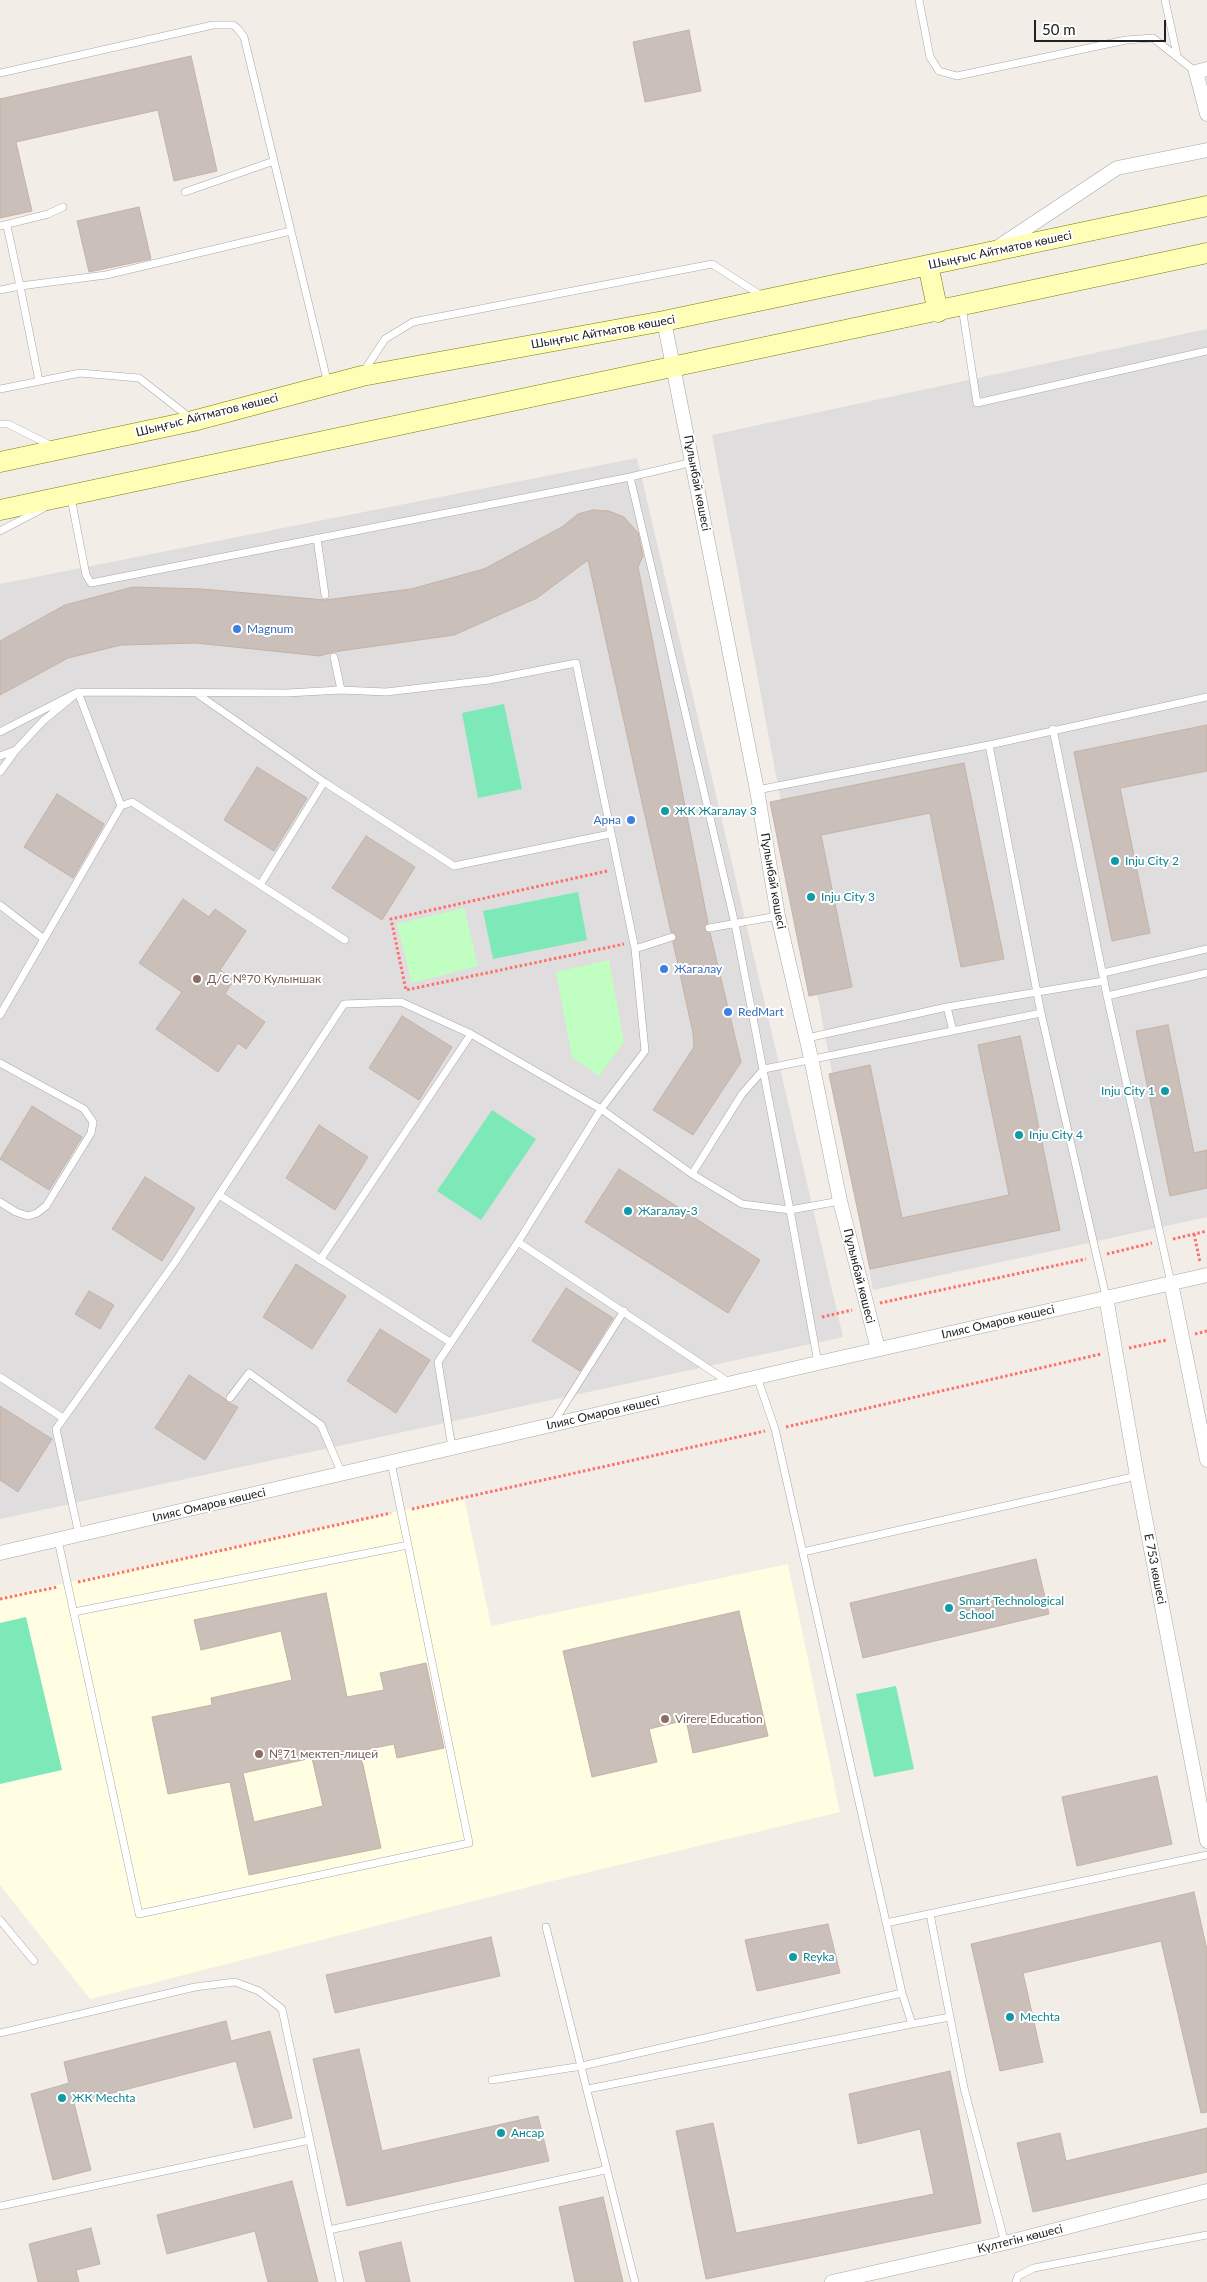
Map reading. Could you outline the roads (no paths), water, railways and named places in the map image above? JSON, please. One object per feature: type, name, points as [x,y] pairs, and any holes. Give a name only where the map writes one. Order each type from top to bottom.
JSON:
[{"type":"main road","name":"Шыңғыс Айтматов көшесі","points":[[0,462],[193,421],[362,376],[664,321],[1207,206]]},
{"type":"main road","points":[[0,510],[962,307],[1207,253]]},
{"type":"main road","points":[[928,265],[938,312]]},
{"type":"street","points":[[1201,70],[1207,114]]},
{"type":"street","points":[[991,252],[1118,168],[1207,150]]},
{"type":"street","name":"Пұлынбай көшесі","points":[[664,321],[757,790],[778,916],[807,1038],[840,1201],[878,1349]]},
{"type":"street","name":"Ілияс Омаров көшесі","points":[[0,1553],[730,1383],[1171,1283],[1204,1270]]},
{"type":"street","points":[[1171,1283],[1207,1460]]},
{"type":"street","name":"Е 753 көшесі","points":[[1106,1297],[1137,1476],[1207,1836]]},
{"type":"street","name":"Күлтегін көшесі","points":[[832,2282],[1005,2243],[1207,2191]]},
{"type":"lane","points":[[919,0],[930,57],[939,71],[957,76],[1126,40],[1153,38],[1201,70]]},
{"type":"lane","points":[[1165,0],[1177,55]]},
{"type":"lane","points":[[0,73],[213,25],[233,25],[244,36],[328,385]]},
{"type":"lane","points":[[185,192],[274,161]]},
{"type":"lane","points":[[38,382],[20,286],[3,226],[63,207]]},
{"type":"lane","points":[[0,290],[106,275],[291,231]]},
{"type":"lane","points":[[362,376],[385,339],[413,322],[712,264],[766,299]]},
{"type":"lane","points":[[962,307],[977,402],[1207,351]]},
{"type":"lane","points":[[0,389],[80,373],[139,378],[193,421]]},
{"type":"lane","points":[[0,424],[8,424],[59,449]]},
{"type":"lane","points":[[0,531],[70,494],[86,575],[91,583],[630,477],[693,462]]},
{"type":"lane","points":[[630,477],[735,924],[764,1069],[818,1363]]},
{"type":"lane","points":[[317,538],[326,595]]},
{"type":"lane","points":[[334,657],[341,690]]},
{"type":"lane","points":[[0,732],[78,692],[287,693],[341,690],[395,691],[489,680],[576,663],[634,946],[645,1050],[602,1109],[518,1242],[438,1362],[452,1448]]},
{"type":"lane","points":[[0,772],[16,750],[43,721],[78,692]]},
{"type":"lane","points":[[78,692],[121,806]]},
{"type":"lane","points":[[196,693],[324,782],[454,866],[610,834]]},
{"type":"lane","points":[[757,790],[989,745],[1053,729],[1207,697]]},
{"type":"lane","points":[[1053,729],[1107,996],[1160,1241],[1171,1283]]},
{"type":"lane","points":[[989,745],[1041,1013],[1106,1297]]},
{"type":"lane","points":[[0,756],[16,750]]},
{"type":"lane","points":[[260,885],[324,782]]},
{"type":"lane","points":[[0,1015],[121,806],[132,802],[345,940]]},
{"type":"lane","points":[[0,905],[44,939]]},
{"type":"lane","points":[[709,928],[778,916]]},
{"type":"lane","points":[[634,946],[672,937]]},
{"type":"lane","points":[[807,1038],[947,1007],[1037,992],[1207,950]]},
{"type":"lane","points":[[1107,996],[1207,973]]},
{"type":"lane","points":[[79,1535],[56,1428],[175,1262],[344,1004],[401,1002],[471,1034],[602,1109],[692,1174],[742,1204],[790,1210],[840,1201]]},
{"type":"lane","points":[[947,1007],[953,1031]]},
{"type":"lane","points":[[692,1174],[742,1094],[764,1069],[1041,1013]]},
{"type":"lane","points":[[320,1260],[471,1034]]},
{"type":"lane","points":[[0,1063],[84,1109],[93,1122],[91,1132],[46,1206],[28,1216],[16,1212],[0,1202]]},
{"type":"lane","points":[[219,1196],[450,1342]]},
{"type":"lane","points":[[518,1242],[730,1383]]},
{"type":"lane","points":[[551,1425],[588,1371],[624,1311]]},
{"type":"lane","points":[[230,1398],[248,1374],[321,1425],[342,1474]]},
{"type":"lane","points":[[0,1377],[63,1418]]},
{"type":"lane","points":[[757,1377],[775,1429],[902,1993],[912,2024]]},
{"type":"lane","points":[[58,1540],[139,1914],[469,1843],[390,1462]]},
{"type":"lane","points":[[802,1552],[1137,1476]]},
{"type":"lane","points":[[74,1612],[408,1545]]},
{"type":"lane","points":[[886,1923],[1207,1854]]},
{"type":"lane","points":[[930,1914],[964,2088],[1005,2243]]},
{"type":"lane","points":[[0,1920],[34,1961]]},
{"type":"lane","points":[[546,1927],[588,2089],[605,2170],[635,2282]]},
{"type":"lane","points":[[0,2033],[196,1987],[235,1982],[259,1992],[282,2009],[340,2282]]},
{"type":"lane","points":[[492,2080],[582,2066],[902,1993]]},
{"type":"lane","points":[[588,2089],[950,2017]]},
{"type":"lane","points":[[0,2206],[310,2140]]},
{"type":"lane","points":[[329,2230],[605,2170]]},
{"type":"lane","points":[[1016,2282],[1018,2276],[1034,2268],[1207,2235]]},
{"type":"place","name":"Magnum","points":[[237,629]]},
{"type":"place","name":"ЖК Жагалау 3","points":[[665,811]]},
{"type":"place","name":"Арна","points":[[631,820]]},
{"type":"place","name":"Inju City 2","points":[[1115,861]]},
{"type":"place","name":"Inju City 3","points":[[811,897]]},
{"type":"place","name":"Жагалау","points":[[664,969]]},
{"type":"place","name":"Д/С №70 Кулыншак","points":[[197,979]]},
{"type":"place","name":"RedMart","points":[[728,1012]]},
{"type":"place","name":"Inju City 1","points":[[1165,1091]]},
{"type":"place","name":"Inju City 4","points":[[1019,1135]]},
{"type":"place","name":"Жагалау-3","points":[[628,1211]]},
{"type":"place","name":"Smart Technological School","points":[[949,1608]]},
{"type":"place","name":"Virere Education","points":[[665,1719]]},
{"type":"place","name":"№71 мектеп-лицей","points":[[259,1754]]},
{"type":"place","name":"Reyka","points":[[793,1957]]},
{"type":"place","name":"Mechta","points":[[1010,2017]]},
{"type":"place","name":"ЖК Mechta","points":[[62,2098]]},
{"type":"place","name":"Ансар","points":[[501,2133]]}]
